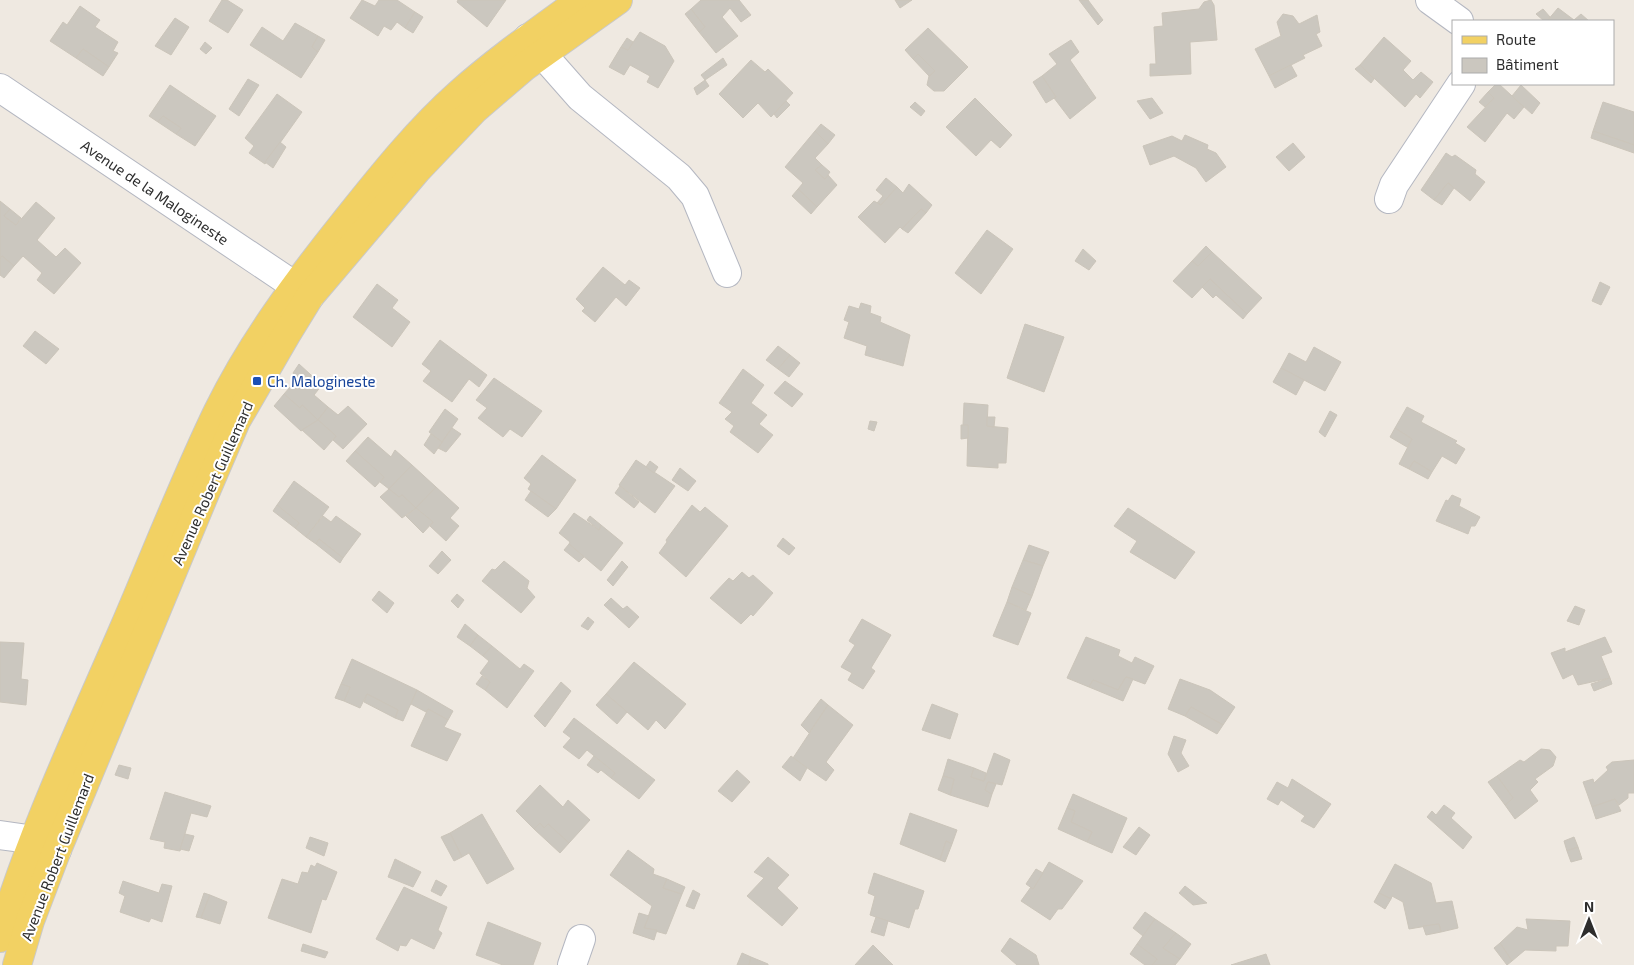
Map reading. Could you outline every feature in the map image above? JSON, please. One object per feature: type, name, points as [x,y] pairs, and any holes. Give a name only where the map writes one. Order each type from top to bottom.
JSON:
[{"type":"main road","name":"Avenue Robert Guillemard","points":[[536,46],[581,0]]},
{"type":"main road","name":"Avenue Robert Guillemard","points":[[0,938],[45,846],[219,409],[257,341],[303,291],[385,172],[459,94],[536,46],[618,0]]},
{"type":"main road","name":"Avenue Robert Guillemard","points":[[17,965],[30,921],[45,846]]},
{"type":"street","points":[[1430,0],[1458,20]]},
{"type":"street","points":[[536,46],[580,97],[679,177],[695,196],[728,273]]},
{"type":"street","points":[[1390,199],[1394,185],[1460,85]]},
{"type":"street","name":"Avenue de la Malogineste","points":[[0,88],[303,291]]},
{"type":"street","points":[[0,835],[45,846]]},
{"type":"street","points":[[572,965],[581,939]]},
{"type":"building","points":[[222,0],[227,0],[243,10],[228,33],[209,21]]},
{"type":"building","points":[[362,0],[375,6],[379,0],[397,0],[415,12],[405,28],[397,22],[391,30],[384,26],[378,36],[350,18]]},
{"type":"building","points":[[458,0],[506,0],[487,27],[457,2]]},
{"type":"building","points":[[701,0],[739,0],[751,15],[741,22],[730,8],[722,17],[738,36],[716,53],[699,32],[705,27],[691,9]]},
{"type":"building","points":[[895,0],[912,0],[900,8]]},
{"type":"building","points":[[1079,0],[1088,0],[1103,20],[1098,25]]},
{"type":"building","points":[[1211,0],[1214,5],[1217,40],[1190,42],[1191,74],[1150,76],[1150,64],[1156,64],[1154,27],[1163,26],[1162,13],[1199,9],[1204,2]]},
{"type":"building","points":[[80,6],[100,20],[95,27],[118,42],[113,51],[118,53],[109,67],[83,49],[76,58],[50,41],[63,22],[67,25]]},
{"type":"building","points":[[1558,8],[1574,20],[1548,20]]},
{"type":"building","points":[[691,9],[705,27],[699,32],[685,14]]},
{"type":"building","points":[[1543,9],[1550,17],[1548,20],[1543,20],[1536,14]]},
{"type":"building","points":[[415,12],[423,17],[413,33],[405,28]]},
{"type":"building","points":[[1283,14],[1293,16],[1299,24],[1317,15],[1320,32],[1316,34],[1322,46],[1303,55],[1305,58],[1269,76],[1255,49],[1281,36],[1277,22]]},
{"type":"building","points":[[1581,14],[1588,20],[1574,20]]},
{"type":"building","points":[[175,18],[189,27],[171,55],[155,46]]},
{"type":"building","points":[[295,23],[318,36],[312,47],[318,52],[301,78],[250,45],[262,27],[283,41]]},
{"type":"building","points":[[928,28],[968,67],[944,91],[934,91],[927,85],[929,76],[935,71],[918,54],[913,59],[905,50]]},
{"type":"building","points":[[640,32],[665,46],[674,61],[658,88],[647,82],[650,76],[630,65],[624,75],[609,67],[621,47],[628,50]]},
{"type":"building","points":[[318,36],[325,40],[318,52],[312,47]]},
{"type":"building","points":[[1384,37],[1411,61],[1403,70],[1413,80],[1421,72],[1433,82],[1420,98],[1416,94],[1405,107],[1360,65]]},
{"type":"building","points":[[627,38],[633,42],[628,50],[621,47]]},
{"type":"building","points":[[1071,40],[1079,52],[1070,60],[1096,98],[1070,119],[1054,98],[1056,97],[1042,76],[1057,64],[1049,54]]},
{"type":"building","points":[[205,42],[212,48],[206,54],[200,49]]},
{"type":"building","points":[[83,49],[109,67],[103,76],[76,58]]},
{"type":"building","points":[[918,54],[935,71],[929,76],[913,59]]},
{"type":"building","points":[[723,58],[727,65],[705,80],[701,75]]},
{"type":"building","points":[[751,60],[765,72],[768,69],[793,93],[771,117],[758,103],[743,118],[719,94]]},
{"type":"building","points":[[1291,65],[1297,76],[1275,88],[1269,76]]},
{"type":"building","points":[[1360,65],[1374,79],[1371,83],[1355,69]]},
{"type":"building","points":[[1042,76],[1056,97],[1046,103],[1033,82]]},
{"type":"building","points":[[248,79],[259,85],[239,116],[229,109]]},
{"type":"building","points":[[705,80],[709,86],[697,95],[694,88]]},
{"type":"building","points":[[170,85],[216,116],[195,146],[176,134],[181,128],[163,116],[158,122],[149,116]]},
{"type":"building","points":[[1495,85],[1500,85],[1524,107],[1514,119],[1507,113],[1485,142],[1467,127],[1494,98],[1488,92]]},
{"type":"building","points":[[1521,85],[1540,103],[1532,114],[1512,96]]},
{"type":"building","points":[[1488,92],[1494,98],[1485,107],[1479,102]]},
{"type":"building","points":[[277,94],[302,112],[265,164],[249,153],[254,146],[245,138]]},
{"type":"building","points":[[975,98],[1012,135],[1000,148],[991,140],[976,156],[946,127]]},
{"type":"building","points":[[1152,98],[1163,113],[1150,119],[1137,101]]},
{"type":"building","points":[[786,101],[790,105],[777,118],[774,114]]},
{"type":"building","points":[[915,102],[925,111],[921,116],[910,107]]},
{"type":"building","points":[[1603,102],[1634,112],[1634,145],[1593,131]]},
{"type":"building","points":[[163,116],[181,128],[176,134],[158,122]]},
{"type":"building","points":[[821,124],[835,135],[828,144],[815,131]]},
{"type":"building","points":[[815,131],[828,144],[815,158],[822,165],[815,170],[825,179],[828,175],[837,185],[817,207],[798,189],[803,183],[785,167]]},
{"type":"building","points":[[1593,131],[1634,145],[1634,153],[1591,138]]},
{"type":"building","points":[[1185,135],[1208,145],[1207,149],[1216,153],[1226,167],[1206,182],[1196,168],[1174,156],[1150,165],[1143,146],[1172,136],[1182,141]]},
{"type":"building","points":[[280,142],[286,147],[273,168],[265,162]]},
{"type":"building","points":[[1293,143],[1305,157],[1289,171],[1276,157]]},
{"type":"building","points":[[1446,153],[1452,157],[1455,155],[1476,170],[1475,174],[1485,182],[1470,201],[1448,183],[1434,200],[1421,190]]},
{"type":"building","points":[[822,165],[830,172],[825,179],[815,170]]},
{"type":"building","points":[[886,178],[897,187],[881,205],[877,203],[883,196],[876,190]]},
{"type":"building","points":[[1448,183],[1454,188],[1442,205],[1434,200]]},
{"type":"building","points":[[909,184],[932,205],[926,213],[921,209],[885,243],[858,217],[874,201],[881,205],[897,187],[903,193]]},
{"type":"building","points":[[798,189],[817,207],[811,214],[792,196]]},
{"type":"building","points":[[0,201],[10,209],[4,216],[16,225],[36,202],[55,218],[37,240],[56,257],[65,248],[81,263],[54,294],[37,280],[42,273],[23,256],[14,266],[2,256],[0,259]]},
{"type":"building","points":[[10,209],[21,218],[16,225],[4,216]]},
{"type":"building","points":[[921,209],[926,213],[908,233],[902,229]]},
{"type":"building","points":[[987,230],[1013,249],[981,294],[955,273]]},
{"type":"building","points":[[1206,246],[1212,252],[1198,266],[1192,261]]},
{"type":"building","points":[[1083,249],[1096,261],[1089,270],[1075,261]]},
{"type":"building","points":[[1212,252],[1262,298],[1247,314],[1210,279],[1192,298],[1173,281],[1192,261],[1198,266]]},
{"type":"building","points":[[2,256],[14,266],[4,278],[0,275],[0,259]]},
{"type":"building","points":[[603,267],[625,285],[629,280],[640,288],[626,306],[616,297],[595,322],[582,311],[585,308],[576,299]]},
{"type":"building","points":[[1210,279],[1247,314],[1243,319],[1216,295],[1213,298],[1202,287]]},
{"type":"building","points":[[1600,282],[1610,287],[1601,305],[1592,301]]},
{"type":"building","points":[[377,284],[398,300],[392,308],[410,322],[392,347],[353,317]]},
{"type":"building","points":[[861,303],[871,306],[870,313],[881,317],[880,322],[910,335],[903,366],[865,355],[867,346],[844,338],[849,322],[844,320],[849,306],[859,309]]},
{"type":"building","points":[[1025,324],[1064,337],[1044,392],[1007,378]]},
{"type":"building","points":[[35,331],[59,349],[46,364],[23,346]]},
{"type":"building","points":[[440,340],[487,375],[479,387],[469,379],[452,402],[423,381],[431,371],[422,364]]},
{"type":"building","points":[[778,346],[790,355],[778,369],[766,360]]},
{"type":"building","points":[[1314,347],[1341,362],[1325,391],[1281,368],[1289,353],[1306,362]]},
{"type":"building","points":[[790,355],[800,363],[789,377],[778,369]]},
{"type":"building","points":[[299,364],[322,385],[314,395],[328,407],[318,420],[302,405],[300,408],[284,394],[297,379],[293,373]]},
{"type":"building","points":[[1281,368],[1304,380],[1296,395],[1273,382]]},
{"type":"building","points":[[743,369],[764,385],[751,403],[767,415],[759,424],[773,435],[758,453],[730,432],[734,426],[725,419],[732,412],[719,403]]},
{"type":"building","points":[[494,378],[542,411],[522,437],[510,429],[503,437],[478,418],[487,408],[476,400]]},
{"type":"building","points":[[785,381],[803,394],[792,407],[774,393]]},
{"type":"building","points":[[284,394],[300,408],[302,405],[318,420],[301,431],[274,406]]},
{"type":"building","points":[[964,403],[988,405],[987,426],[1008,428],[1006,463],[998,463],[998,468],[967,466],[968,425],[963,425]]},
{"type":"building","points":[[348,406],[367,424],[343,449],[333,440],[336,436],[318,420],[328,407],[338,415]]},
{"type":"building","points":[[1407,407],[1424,416],[1421,422],[1457,441],[1455,443],[1465,449],[1456,464],[1442,456],[1432,472],[1414,461],[1409,469],[1399,464],[1412,439],[1395,428]]},
{"type":"building","points":[[445,409],[458,419],[442,442],[429,432]]},
{"type":"building","points":[[1330,411],[1337,415],[1325,437],[1319,432]]},
{"type":"building","points":[[987,417],[995,417],[994,427],[987,426]]},
{"type":"building","points":[[318,420],[336,436],[324,450],[302,430]]},
{"type":"building","points":[[870,421],[877,422],[874,431],[868,429]]},
{"type":"building","points":[[961,425],[968,425],[968,438],[961,439]]},
{"type":"building","points":[[452,428],[461,434],[446,452],[438,448]]},
{"type":"building","points":[[1395,428],[1412,439],[1407,447],[1390,437]]},
{"type":"building","points":[[431,434],[442,442],[434,454],[424,445]]},
{"type":"building","points":[[368,437],[391,457],[395,450],[412,465],[389,489],[380,482],[384,477],[355,451]]},
{"type":"building","points":[[355,451],[384,477],[375,487],[346,461]]},
{"type":"building","points":[[542,455],[576,480],[556,509],[528,489],[531,484],[524,478]]},
{"type":"building","points":[[636,460],[675,486],[655,513],[619,485]]},
{"type":"building","points":[[650,461],[658,467],[654,473],[646,467]]},
{"type":"building","points":[[1414,461],[1432,472],[1428,479],[1409,469]]},
{"type":"building","points":[[412,465],[436,487],[416,508],[402,495],[399,497],[389,489]]},
{"type":"building","points":[[680,468],[696,481],[688,491],[672,480]]},
{"type":"building","points":[[294,481],[329,507],[306,537],[295,528],[299,523],[277,505]]},
{"type":"building","points":[[620,486],[639,502],[634,508],[615,493]]},
{"type":"building","points":[[436,487],[459,508],[450,518],[459,526],[446,541],[430,526],[433,522],[416,508]]},
{"type":"building","points":[[389,489],[399,497],[402,495],[416,508],[402,518],[380,497]]},
{"type":"building","points":[[531,491],[556,509],[548,517],[525,500]]},
{"type":"building","points":[[1452,495],[1461,499],[1459,506],[1480,517],[1475,526],[1471,526],[1468,534],[1436,521],[1446,500],[1448,501]]},
{"type":"building","points":[[277,505],[299,523],[295,528],[273,511]]},
{"type":"building","points":[[692,505],[700,512],[705,507],[728,526],[686,577],[659,553],[667,542],[666,540]]},
{"type":"building","points":[[416,508],[433,522],[423,533],[406,516]]},
{"type":"building","points":[[1128,508],[1195,552],[1175,579],[1130,552],[1137,541],[1114,526]]},
{"type":"building","points":[[574,513],[599,530],[601,525],[623,543],[601,571],[559,533]]},
{"type":"building","points":[[323,516],[331,522],[336,516],[361,534],[343,558],[319,539],[316,544],[306,537]]},
{"type":"building","points":[[590,516],[601,525],[599,530],[587,520]]},
{"type":"building","points":[[783,538],[795,548],[789,555],[777,546]]},
{"type":"building","points":[[319,539],[343,558],[340,563],[316,544]]},
{"type":"building","points":[[569,544],[584,557],[579,562],[564,550]]},
{"type":"building","points":[[1029,545],[1049,552],[1043,566],[1023,560]]},
{"type":"building","points":[[442,551],[451,560],[438,574],[429,566]]},
{"type":"building","points":[[1023,560],[1043,566],[1032,596],[1012,587]]},
{"type":"building","points":[[504,561],[529,581],[527,588],[535,597],[521,613],[482,581],[492,569],[495,570]]},
{"type":"building","points":[[622,561],[628,567],[613,586],[607,580]]},
{"type":"building","points":[[742,572],[749,578],[753,575],[773,593],[753,616],[751,614],[741,624],[710,598],[729,578],[733,581]]},
{"type":"building","points":[[1012,587],[1032,596],[1026,610],[1007,602]]},
{"type":"building","points":[[379,591],[394,603],[387,613],[372,600]]},
{"type":"building","points":[[457,594],[464,600],[458,608],[451,601]]},
{"type":"building","points":[[611,598],[623,609],[627,606],[639,617],[629,628],[604,605]]},
{"type":"building","points":[[1007,602],[1031,613],[1018,645],[993,636]]},
{"type":"building","points":[[1575,606],[1585,610],[1579,625],[1567,621]]},
{"type":"building","points":[[588,617],[594,622],[588,630],[581,626]]},
{"type":"building","points":[[862,619],[891,635],[871,668],[875,671],[863,689],[848,680],[852,673],[841,667],[855,645],[849,641]]},
{"type":"building","points":[[465,624],[478,635],[470,646],[457,637]]},
{"type":"building","points":[[478,635],[492,646],[483,656],[470,646]]},
{"type":"building","points":[[1086,637],[1120,650],[1118,656],[1132,663],[1135,657],[1154,666],[1145,684],[1126,677],[1118,690],[1093,680],[1089,687],[1067,678]]},
{"type":"building","points":[[1605,637],[1612,652],[1601,656],[1610,678],[1578,685],[1573,674],[1563,679],[1551,653],[1565,648],[1565,652]]},
{"type":"building","points":[[0,642],[24,643],[21,679],[28,680],[26,705],[0,702]]},
{"type":"building","points":[[492,646],[520,669],[524,664],[534,671],[507,708],[485,690],[490,682],[480,673],[489,661],[483,656]]},
{"type":"building","points":[[352,659],[417,690],[403,721],[395,718],[398,710],[367,694],[360,708],[344,701],[350,687],[341,684]]},
{"type":"building","points":[[634,662],[686,704],[665,729],[656,720],[648,730],[606,694]]},
{"type":"building","points":[[482,676],[490,682],[485,690],[476,684]]},
{"type":"building","points":[[1126,677],[1133,679],[1123,701],[1089,687],[1093,680],[1118,690]]},
{"type":"building","points":[[1610,678],[1612,684],[1594,691],[1591,684]]},
{"type":"building","points":[[1180,679],[1210,690],[1235,707],[1223,725],[1191,707],[1185,716],[1168,709]]},
{"type":"building","points":[[561,682],[571,691],[545,727],[534,716]]},
{"type":"building","points":[[341,684],[350,687],[344,701],[335,698]]},
{"type":"building","points":[[417,690],[453,711],[448,720],[428,709],[426,712],[411,704]]},
{"type":"building","points":[[367,694],[398,710],[395,718],[364,702]]},
{"type":"building","points":[[606,694],[627,712],[617,724],[596,705]]},
{"type":"building","points":[[821,699],[828,705],[809,733],[801,725]]},
{"type":"building","points":[[932,704],[958,714],[950,739],[922,730]]},
{"type":"building","points":[[828,705],[853,725],[826,762],[834,770],[826,781],[793,758]]},
{"type":"building","points":[[1191,707],[1223,725],[1217,734],[1185,716]]},
{"type":"building","points":[[428,709],[448,720],[444,727],[461,734],[447,761],[411,746]]},
{"type":"building","points":[[574,718],[655,780],[639,799],[611,778],[615,773],[587,750],[579,759],[563,747],[571,738],[563,732]]},
{"type":"building","points":[[1174,736],[1186,740],[1181,753],[1189,766],[1178,772],[1168,754]]},
{"type":"building","points":[[1541,749],[1550,750],[1556,757],[1553,766],[1535,779],[1538,782],[1530,790],[1538,801],[1515,819],[1505,805],[1513,798],[1497,776],[1520,760],[1524,762]]},
{"type":"building","points":[[994,753],[1010,760],[1002,785],[988,782],[985,790],[992,794],[988,807],[950,795],[954,779],[943,776],[948,759],[974,768],[971,777],[984,781]]},
{"type":"building","points":[[594,756],[615,773],[611,778],[601,770],[598,773],[587,765]]},
{"type":"building","points":[[791,756],[807,768],[800,781],[782,767]]},
{"type":"building","points":[[1634,760],[1634,793],[1628,793],[1628,798],[1619,805],[1615,799],[1592,807],[1583,782],[1593,779],[1594,783],[1608,770],[1606,767],[1612,762]]},
{"type":"building","points":[[119,765],[131,768],[128,779],[115,775]]},
{"type":"building","points":[[974,768],[986,773],[984,781],[971,777]]},
{"type":"building","points":[[737,770],[750,782],[732,802],[718,791]]},
{"type":"building","points":[[943,776],[954,779],[950,795],[938,790]]},
{"type":"building","points":[[1497,776],[1513,798],[1505,805],[1488,782]]},
{"type":"building","points":[[1292,779],[1331,804],[1314,828],[1301,821],[1305,816],[1281,800],[1278,805],[1267,799],[1277,782],[1288,788]]},
{"type":"building","points":[[988,782],[996,784],[992,794],[985,790]]},
{"type":"building","points":[[540,785],[563,807],[568,800],[590,820],[569,843],[548,824],[544,828],[540,823],[534,829],[516,811]]},
{"type":"building","points":[[165,792],[211,806],[207,817],[191,813],[180,851],[164,848],[165,842],[150,839]]},
{"type":"building","points":[[1073,794],[1127,818],[1112,853],[1087,842],[1092,832],[1071,822],[1075,811],[1067,808]]},
{"type":"building","points":[[1615,799],[1621,811],[1596,819],[1592,807]]},
{"type":"building","points":[[1444,805],[1455,813],[1451,818],[1472,837],[1463,849],[1427,817],[1432,811],[1436,815]]},
{"type":"building","points":[[1067,808],[1075,811],[1071,822],[1092,832],[1087,842],[1058,829]]},
{"type":"building","points":[[910,813],[957,830],[952,844],[946,841],[940,860],[900,844]]},
{"type":"building","points":[[482,814],[514,869],[487,884],[469,853],[462,857],[450,833]]},
{"type":"building","points":[[540,823],[544,828],[548,824],[569,843],[560,853],[534,829]]},
{"type":"building","points":[[1139,827],[1150,835],[1136,855],[1123,847]]},
{"type":"building","points":[[450,833],[462,857],[454,861],[441,837]]},
{"type":"building","points":[[185,834],[194,836],[189,851],[180,849]]},
{"type":"building","points":[[310,837],[328,843],[324,856],[306,848]]},
{"type":"building","points":[[1574,837],[1578,847],[1567,851],[1564,841]]},
{"type":"building","points":[[946,841],[952,844],[945,862],[940,860]]},
{"type":"building","points":[[1578,847],[1582,859],[1571,862],[1567,851]]},
{"type":"building","points":[[628,850],[654,869],[653,874],[667,879],[663,888],[682,894],[666,934],[644,928],[652,906],[610,875]]},
{"type":"building","points":[[768,857],[789,875],[777,888],[798,908],[782,926],[747,896],[764,878],[754,872]]},
{"type":"building","points":[[395,859],[421,872],[413,887],[388,877]]},
{"type":"building","points":[[1049,862],[1083,881],[1062,909],[1058,909],[1050,920],[1021,901],[1031,887],[1033,889]]},
{"type":"building","points":[[317,863],[337,872],[326,900],[322,899],[311,933],[268,918],[282,879],[298,884],[302,872],[308,873],[311,865],[315,867]]},
{"type":"building","points":[[1395,864],[1431,883],[1436,903],[1452,901],[1458,928],[1441,932],[1439,924],[1409,929],[1403,902],[1392,896],[1391,899],[1379,893]]},
{"type":"building","points":[[1036,869],[1043,873],[1033,889],[1026,884]]},
{"type":"building","points":[[874,873],[924,891],[918,909],[915,909],[909,928],[870,915],[875,896],[868,893]]},
{"type":"building","points":[[667,879],[685,887],[682,894],[663,888]]},
{"type":"building","points":[[436,880],[447,886],[441,896],[431,891]]},
{"type":"building","points":[[123,881],[159,893],[162,884],[172,886],[162,922],[151,918],[149,922],[120,912],[125,896],[119,893]]},
{"type":"building","points":[[1185,886],[1207,903],[1193,905],[1179,893]]},
{"type":"building","points":[[404,887],[447,907],[438,930],[442,933],[434,949],[411,938],[406,946],[400,945],[398,951],[376,939]]},
{"type":"building","points":[[693,890],[700,894],[694,909],[686,906]]},
{"type":"building","points":[[204,893],[210,895],[201,918],[196,917]]},
{"type":"building","points":[[1379,893],[1391,899],[1385,909],[1374,902]]},
{"type":"building","points":[[210,895],[227,902],[220,924],[201,918]]},
{"type":"building","points":[[1145,912],[1155,919],[1143,936],[1133,928]]},
{"type":"building","points":[[639,913],[649,916],[644,928],[657,930],[654,940],[633,933]]},
{"type":"building","points":[[876,917],[888,921],[884,936],[871,932]]},
{"type":"building","points":[[1155,919],[1176,933],[1163,948],[1180,959],[1175,965],[1152,965],[1157,959],[1137,944]]},
{"type":"building","points":[[1526,919],[1570,921],[1568,946],[1556,946],[1556,951],[1525,950],[1512,961],[1500,943],[1517,927],[1528,930]]},
{"type":"building","points":[[488,922],[541,943],[533,965],[503,965],[476,955]]},
{"type":"building","points":[[1439,924],[1441,932],[1426,935],[1423,926]]},
{"type":"building","points":[[1176,933],[1191,944],[1180,959],[1163,948]]},
{"type":"building","points":[[1010,938],[1036,955],[1039,965],[1017,965],[1001,951]]},
{"type":"building","points":[[1500,943],[1512,961],[1507,965],[1494,948]]},
{"type":"building","points":[[303,944],[328,952],[325,958],[301,951]]},
{"type":"building","points":[[1137,944],[1157,959],[1152,965],[1145,965],[1130,954]]},
{"type":"building","points":[[873,945],[893,965],[855,965]]},
{"type":"building","points":[[742,953],[751,957],[749,965],[737,965]]},
{"type":"building","points":[[1266,954],[1270,965],[1231,965]]},
{"type":"building","points":[[751,957],[768,964],[768,965],[749,965]]},
{"type":"place","name":"Ch. Malogineste","points":[[257,381]]}]
